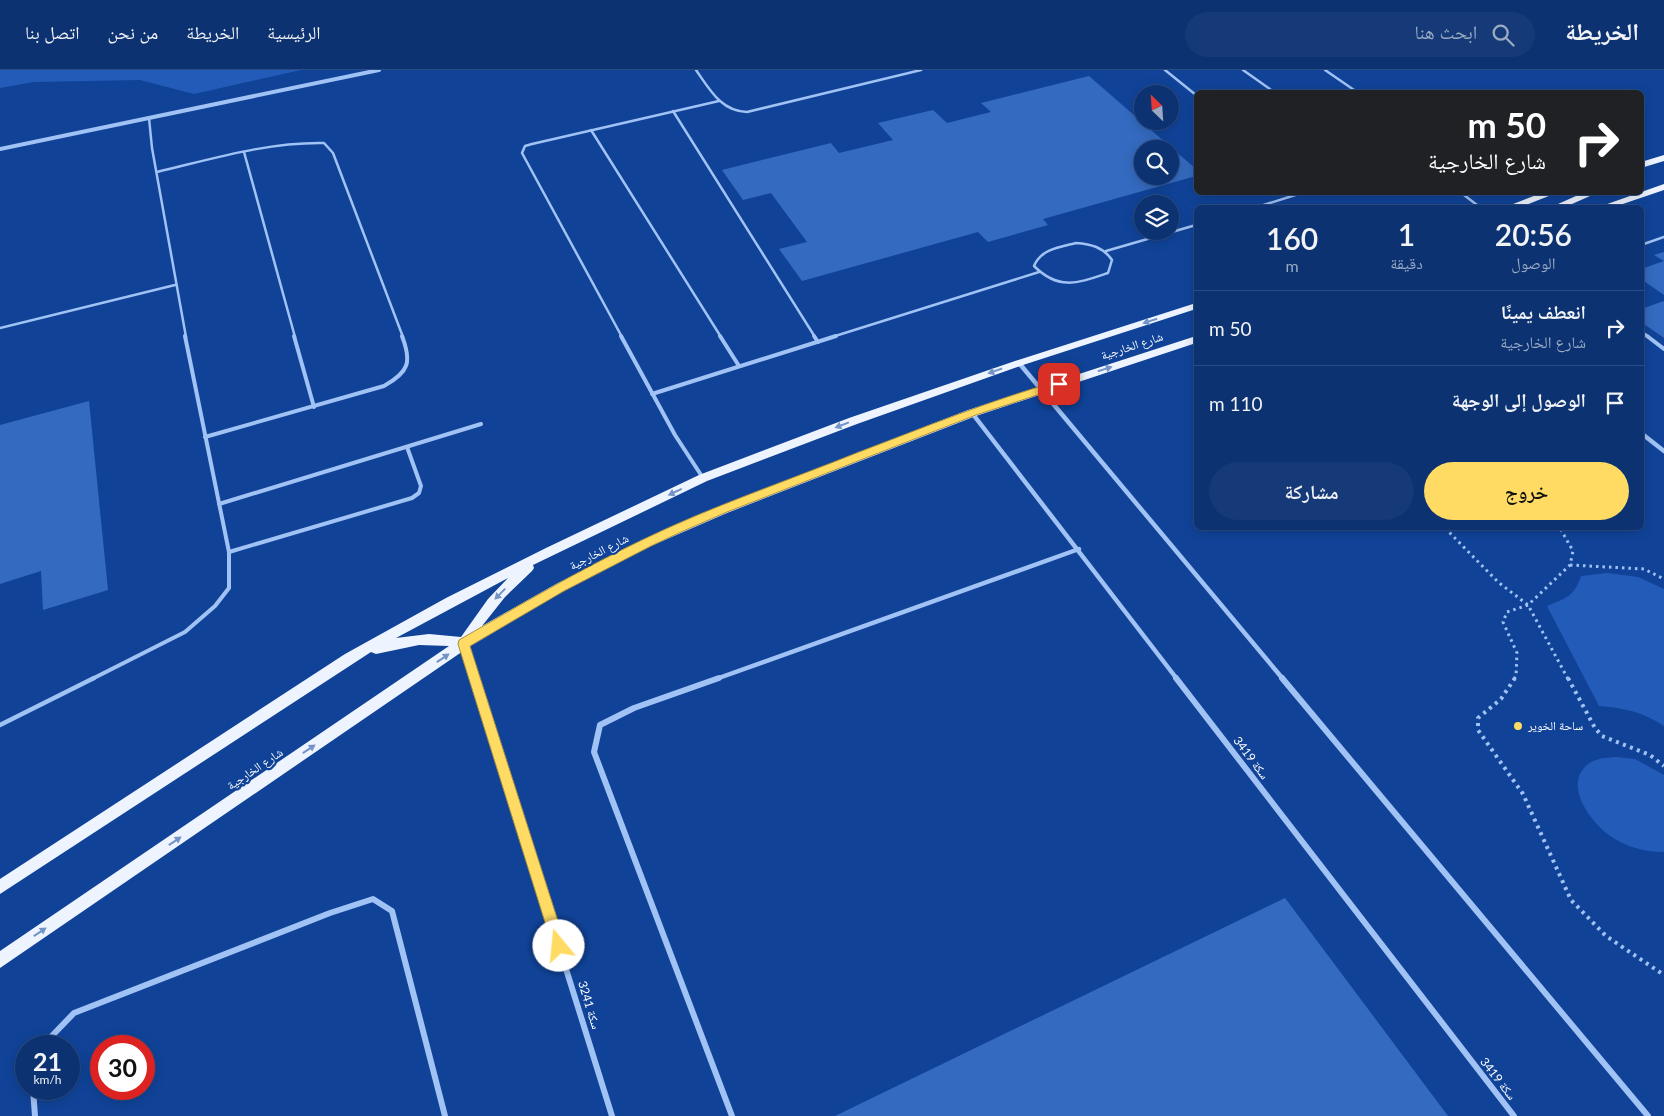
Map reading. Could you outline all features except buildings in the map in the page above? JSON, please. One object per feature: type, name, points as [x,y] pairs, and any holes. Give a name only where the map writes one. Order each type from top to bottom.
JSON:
[{"type":"main road","points":[[1644,164],[1664,158]]},
{"type":"main road","points":[[1651,162],[1664,164]]},
{"type":"main road","points":[[1644,194],[1664,187]]},
{"type":"main road","points":[[1516,205],[1546,195]]},
{"type":"main road","points":[[1561,205],[1586,195]]},
{"type":"main road","points":[[1609,205],[1640,195]]},
{"type":"main road","name":"شارع الخارجية","points":[[0,887],[350,658],[450,602],[550,551],[703,478],[853,420],[1019,363],[1194,307]]},
{"type":"main road","name":"شارع الخارجية","points":[[0,960],[464,644],[560,588],[647,543],[723,510],[972,413],[1194,340]]},
{"type":"main road","points":[[350,658],[401,641],[437,638],[464,644],[487,608],[516,577],[550,551]]},
{"type":"street","points":[[0,149],[379,70]]},
{"type":"street","points":[[1019,363],[1648,1116]]},
{"type":"street","name":"سكة 3419","points":[[972,413],[1079,549],[1514,1116]]},
{"type":"street","points":[[1644,435],[1664,452]]},
{"type":"street","points":[[732,1116],[594,752],[600,725],[634,708],[1079,549]]},
{"type":"street","name":"سكة 3241","points":[[464,644],[612,1116]]},
{"type":"street","points":[[53,1035],[74,1013],[330,912],[373,899],[392,911],[445,1116]]},
{"type":"street","points":[[34,1100],[35,1116]]},
{"type":"lane","points":[[696,70],[718,100],[729,110],[737,113],[921,70]]},
{"type":"lane","points":[[1164,70],[1194,93]]},
{"type":"lane","points":[[1243,70],[1271,90]]},
{"type":"lane","points":[[1325,70],[1354,90]]},
{"type":"lane","points":[[703,478],[675,435],[652,394],[522,153],[526,146],[532,144],[718,100]]},
{"type":"lane","points":[[673,111],[818,342]]},
{"type":"lane","points":[[0,725],[186,632],[215,606],[229,588],[229,552],[204,437],[175,285],[149,118]]},
{"type":"lane","points":[[592,130],[739,366]]},
{"type":"lane","points":[[157,172],[244,152],[309,142],[324,143],[334,153],[408,351],[410,361],[406,370],[394,381],[378,389],[204,437]]},
{"type":"lane","points":[[244,152],[314,407]]},
{"type":"lane","points":[[1264,205],[1295,195]]},
{"type":"lane","points":[[1464,195],[1477,205]]},
{"type":"lane","points":[[1106,251],[1194,226]]},
{"type":"lane","points":[[1644,244],[1664,237]]},
{"type":"lane","points":[[1076,243],[1088,244],[1106,251],[1112,260],[1108,273],[1078,282],[1062,284],[1050,280],[1034,266],[1036,259],[1046,252],[1076,243]]},
{"type":"lane","points":[[652,394],[1039,272]]},
{"type":"lane","points":[[0,328],[175,285]]},
{"type":"lane","points":[[1644,333],[1664,349]]},
{"type":"lane","points":[[219,504],[481,424]]},
{"type":"lane","points":[[229,552],[412,498],[419,493],[421,486],[407,447]]},
{"type":"path","points":[[1447,530],[1498,582],[1528,604],[1595,728],[1602,736],[1650,755],[1664,766]]},
{"type":"path","points":[[1561,530],[1573,551],[1570,564],[1528,604],[1507,612],[1502,622],[1517,653],[1516,676],[1501,699],[1478,718],[1478,730],[1523,794],[1570,900],[1606,936],[1664,975]]},
{"type":"path","points":[[1570,564],[1644,569],[1664,579]]},
{"type":"shaded area","points":[[0,70],[301,70],[194,94],[140,80],[34,82],[0,88]]},
{"type":"shaded area","points":[[1607,573],[1638,577],[1664,589],[1664,726],[1649,717],[1633,712],[1599,706],[1547,606],[1572,593],[1581,576]]},
{"type":"shaded area","points":[[1616,757],[1635,759],[1664,775],[1664,852],[1635,848],[1615,839],[1595,822],[1582,803],[1578,783],[1580,774],[1593,761]]},
{"type":"place","name":"ساحة الخوير","points":[[1518,726]]},
{"type":"route","points":[[559,946],[464,644],[560,588],[647,543],[723,510],[972,413],[1059,384]]}]
